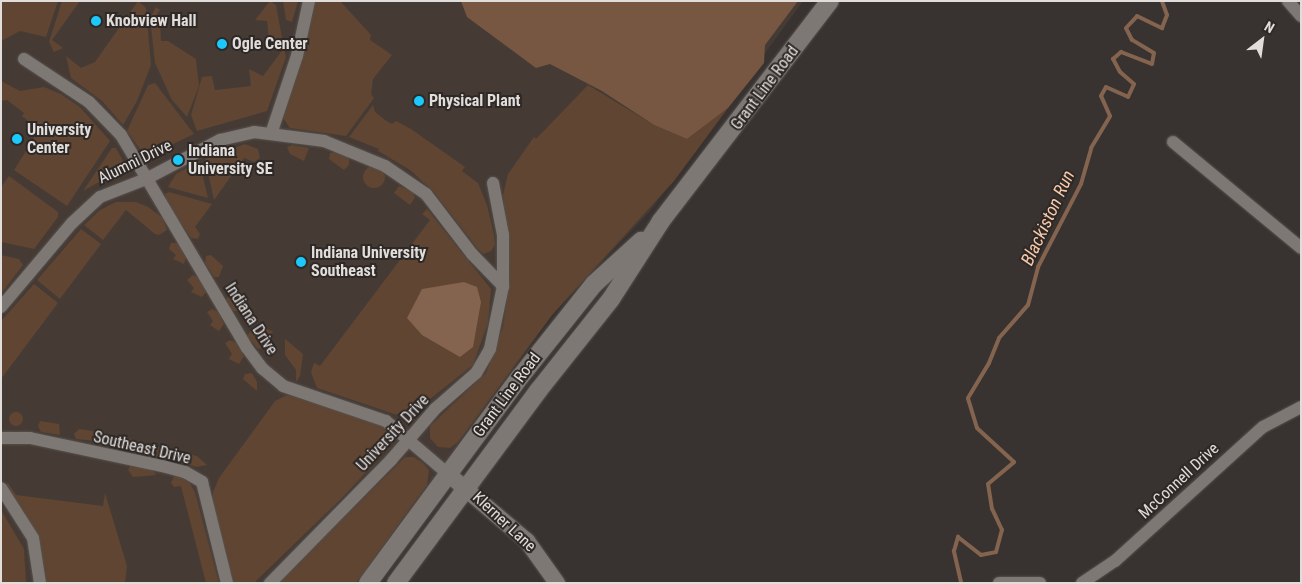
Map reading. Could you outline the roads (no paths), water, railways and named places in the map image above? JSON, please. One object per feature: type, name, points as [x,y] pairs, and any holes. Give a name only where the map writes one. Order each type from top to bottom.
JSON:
[{"type":"main road","name":"Grant Line Road","points":[[396,583],[466,488],[611,299],[661,221],[830,1]]},
{"type":"main road","name":"Grant Line Road","points":[[368,583],[448,474],[594,284],[661,221]]},
{"type":"street","points":[[271,134],[297,56],[309,1]]},
{"type":"street","points":[[1288,1],[1301,16]]},
{"type":"street","name":"Indiana Drive","points":[[24,59],[77,93],[102,114],[121,135],[247,348],[263,369],[283,386],[377,417],[410,439],[448,474]]},
{"type":"street","name":"Alumni Drive","points":[[1,307],[88,207],[117,188],[146,179],[220,140],[254,132],[320,140],[354,152],[392,170],[426,194],[472,254],[503,286]]},
{"type":"street","points":[[1173,142],[1301,248]]},
{"type":"street","name":"University Drive","points":[[270,583],[485,361],[495,333],[503,286],[503,234],[493,183]]},
{"type":"street","name":"McConnell Drive","points":[[1082,583],[1115,561],[1263,427],[1301,406]]},
{"type":"street","name":"Southeast Drive","points":[[1,438],[30,438],[185,472],[202,482],[227,583]]},
{"type":"street","name":"Klerner Lane","points":[[448,474],[527,541],[557,583]]},
{"type":"street","points":[[1,488],[33,538],[40,583]]},
{"type":"street","points":[[999,583],[1040,583]]},
{"type":"waterway","name":"Blackiston Run","points":[[961,582],[954,551],[958,537],[981,555],[996,552],[1002,530],[992,509],[988,484],[1014,462],[977,428],[968,398],[989,363],[999,338],[1028,305],[1038,267],[1081,184],[1091,148],[1110,116],[1101,96],[1106,87],[1128,97],[1134,84],[1120,72],[1113,59],[1121,52],[1152,64],[1154,53],[1132,40],[1126,28],[1137,16],[1162,28],[1167,15],[1162,1]]},
{"type":"place","name":"Knobview Hall","points":[[96,21]]},
{"type":"place","name":"Ogle Center","points":[[222,44]]},
{"type":"place","name":"Physical Plant","points":[[419,101]]},
{"type":"place","name":"University Center","points":[[17,139]]},
{"type":"place","name":"Indiana University SE","points":[[178,160]]},
{"type":"place","name":"Indiana University Southeast","points":[[301,262]]}]
